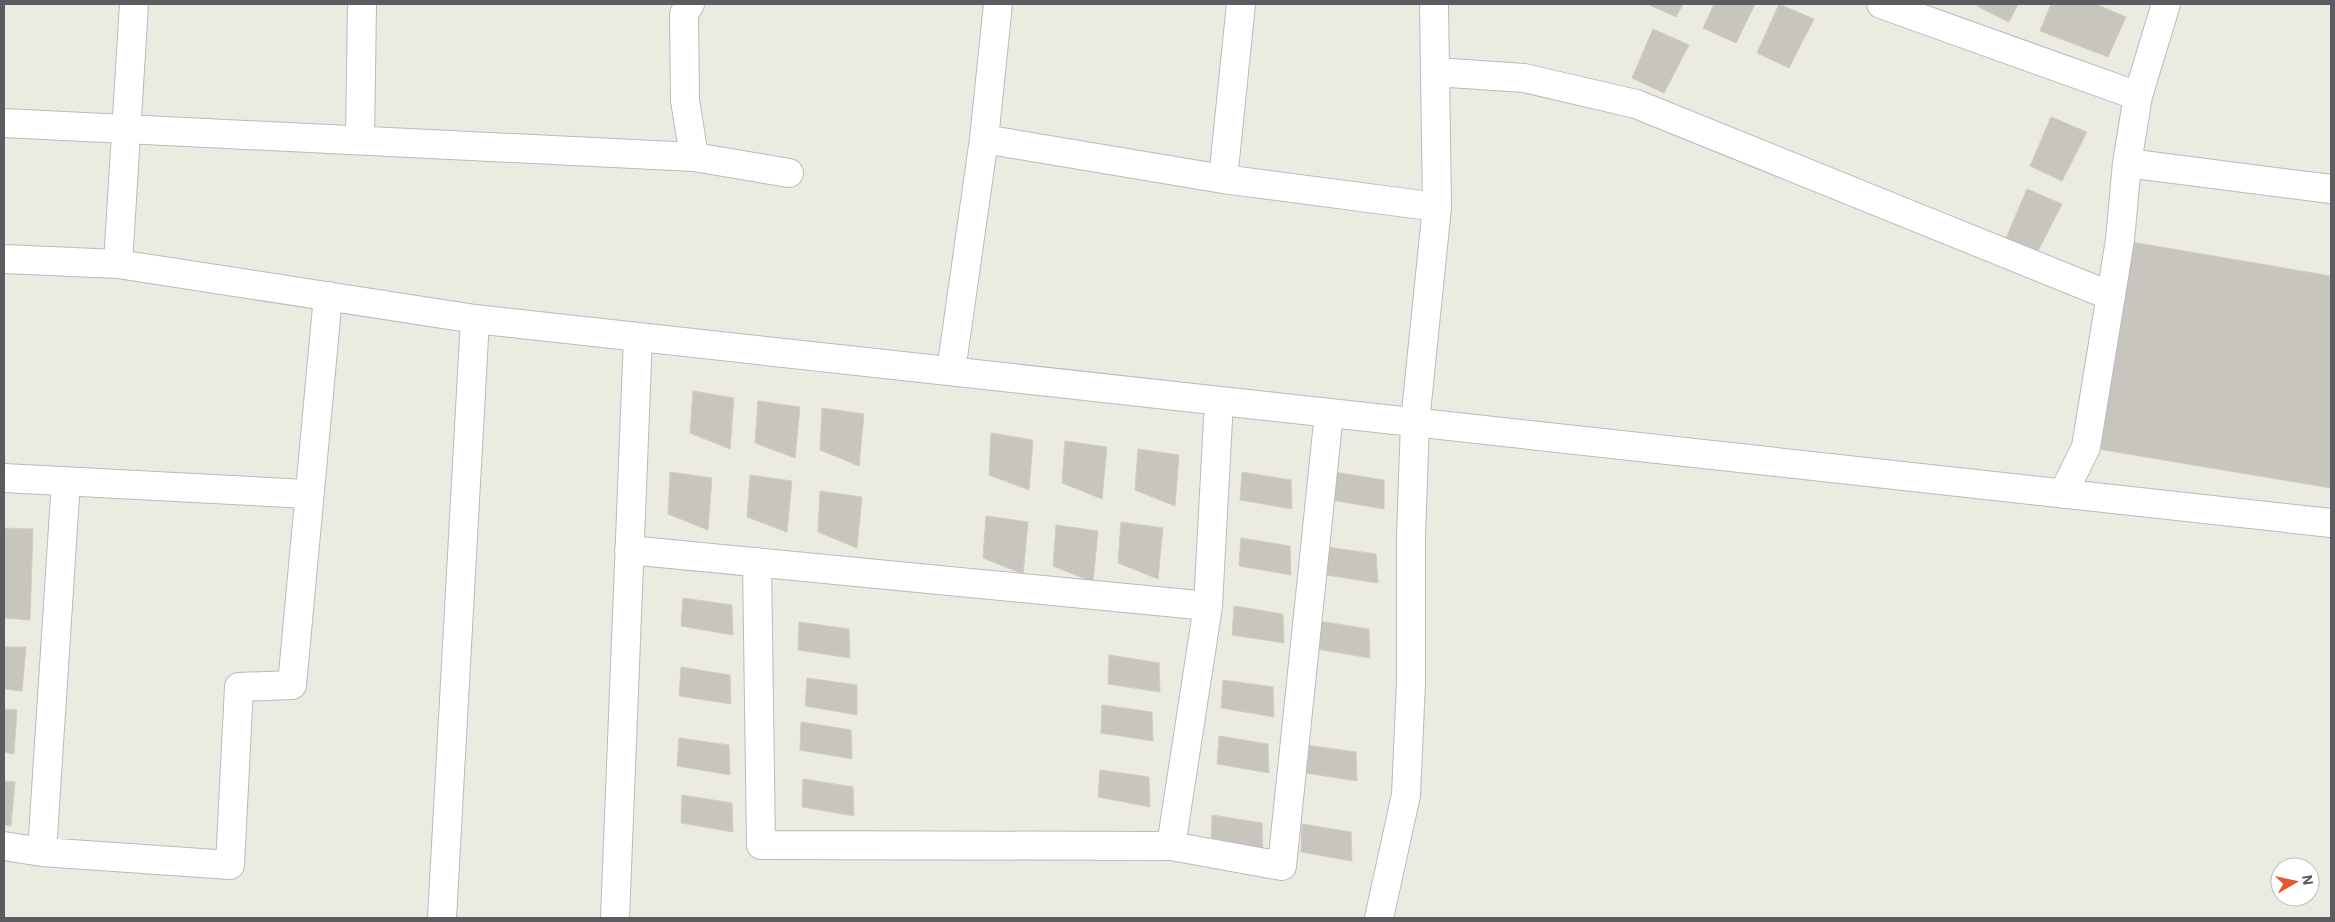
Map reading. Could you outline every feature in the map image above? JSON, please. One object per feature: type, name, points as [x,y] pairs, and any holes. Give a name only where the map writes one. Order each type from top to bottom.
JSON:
[{"type":"street","points":[[118,264],[134,4]]},
{"type":"street","points":[[360,140],[362,4]]},
{"type":"street","points":[[690,4],[684,14],[685,100],[694,157]]},
{"type":"street","points":[[951,371],[984,139],[998,4]]},
{"type":"street","points":[[1223,179],[1241,4]]},
{"type":"street","points":[[1379,918],[1406,795],[1411,682],[1411,536],[1414,422],[1437,207],[1434,4]]},
{"type":"street","points":[[1881,4],[2138,96]]},
{"type":"street","points":[[2063,494],[2086,447],[2120,240],[2127,162],[2138,96],[2166,4]]},
{"type":"street","points":[[1435,72],[1524,78],[1636,104],[2111,296]]},
{"type":"street","points":[[4,123],[694,157],[789,173]]},
{"type":"street","points":[[984,139],[1223,179],[1437,207]]},
{"type":"street","points":[[2127,162],[2331,189]]},
{"type":"street","points":[[4,259],[118,264],[475,319],[2331,523]]},
{"type":"street","points":[[4,846],[42,852],[230,865],[239,687],[292,685],[308,494],[328,296]]},
{"type":"street","points":[[442,918],[475,319]]},
{"type":"street","points":[[615,918],[638,337]]},
{"type":"street","points":[[1172,846],[1208,606],[1219,401]]},
{"type":"street","points":[[757,562],[761,845],[1172,846],[1282,866],[1330,413]]},
{"type":"street","points":[[4,478],[308,494]]},
{"type":"street","points":[[42,852],[66,482]]},
{"type":"street","points":[[629,550],[1208,606]]},
{"type":"building","points":[[1647,4],[1683,4],[1676,17]]},
{"type":"building","points":[[1714,4],[1755,4],[1736,43],[1703,28]]},
{"type":"building","points":[[1779,4],[1814,19],[1789,68],[1757,53]]},
{"type":"building","points":[[1979,4],[2018,4],[2009,22],[1977,6]]},
{"type":"building","points":[[2051,4],[2095,4],[2126,17],[2108,57],[2040,31]]},
{"type":"building","points":[[1653,29],[1689,45],[1664,93],[1632,78]]},
{"type":"building","points":[[2051,117],[2087,132],[2062,181],[2030,166]]},
{"type":"building","points":[[2027,189],[2062,204],[2037,253],[2006,238]]},
{"type":"building","points":[[2120,240],[2331,276],[2331,488],[2086,447]]},
{"type":"building","points":[[693,391],[734,398],[730,449],[690,433]]},
{"type":"building","points":[[758,401],[800,407],[795,458],[755,443]]},
{"type":"building","points":[[822,408],[864,414],[859,466],[820,450]]},
{"type":"building","points":[[991,433],[1033,440],[1029,490],[989,475]]},
{"type":"building","points":[[1065,441],[1107,447],[1102,499],[1062,483]]},
{"type":"building","points":[[1138,449],[1179,455],[1175,506],[1135,490]]},
{"type":"building","points":[[670,472],[712,478],[708,530],[668,514]]},
{"type":"building","points":[[1242,472],[1291,480],[1292,509],[1240,500]]},
{"type":"building","points":[[1334,472],[1384,480],[1384,509],[1332,500]]},
{"type":"building","points":[[750,475],[792,481],[787,532],[747,517]]},
{"type":"building","points":[[820,491],[862,497],[857,548],[818,532]]},
{"type":"building","points":[[986,516],[1028,522],[1023,574],[983,558]]},
{"type":"building","points":[[1121,522],[1163,528],[1158,579],[1118,563]]},
{"type":"building","points":[[1056,525],[1098,531],[1093,582],[1053,566]]},
{"type":"building","points":[[4,528],[33,529],[30,620],[4,618]]},
{"type":"building","points":[[1241,538],[1290,546],[1291,575],[1239,566]]},
{"type":"building","points":[[1327,547],[1376,554],[1378,583],[1326,575]]},
{"type":"building","points":[[683,598],[732,605],[733,635],[681,626]]},
{"type":"building","points":[[1234,606],[1283,614],[1284,643],[1232,635]]},
{"type":"building","points":[[1319,621],[1369,629],[1370,658],[1317,649]]},
{"type":"building","points":[[799,622],[849,629],[850,658],[798,650]]},
{"type":"building","points":[[4,647],[26,647],[22,691],[4,689]]},
{"type":"building","points":[[1109,655],[1159,663],[1160,692],[1108,684]]},
{"type":"building","points":[[681,667],[730,675],[731,704],[679,696]]},
{"type":"building","points":[[807,678],[857,685],[857,715],[805,706]]},
{"type":"building","points":[[1223,680],[1273,687],[1274,717],[1221,708]]},
{"type":"building","points":[[1102,705],[1152,712],[1153,741],[1101,733]]},
{"type":"building","points":[[4,709],[17,710],[14,754],[4,752]]},
{"type":"building","points":[[801,722],[851,730],[852,759],[800,750]]},
{"type":"building","points":[[1219,736],[1268,744],[1269,773],[1217,764]]},
{"type":"building","points":[[679,738],[729,745],[730,775],[677,766]]},
{"type":"building","points":[[1306,745],[1356,752],[1357,781],[1305,773]]},
{"type":"building","points":[[1100,770],[1149,777],[1150,807],[1098,797]]},
{"type":"building","points":[[803,779],[853,787],[854,816],[802,807]]},
{"type":"building","points":[[4,781],[15,782],[11,826],[4,825]]},
{"type":"building","points":[[682,795],[732,803],[733,832],[681,823]]},
{"type":"building","points":[[1212,815],[1262,823],[1263,852],[1211,843]]},
{"type":"building","points":[[1302,824],[1351,832],[1352,861],[1301,852]]}]
